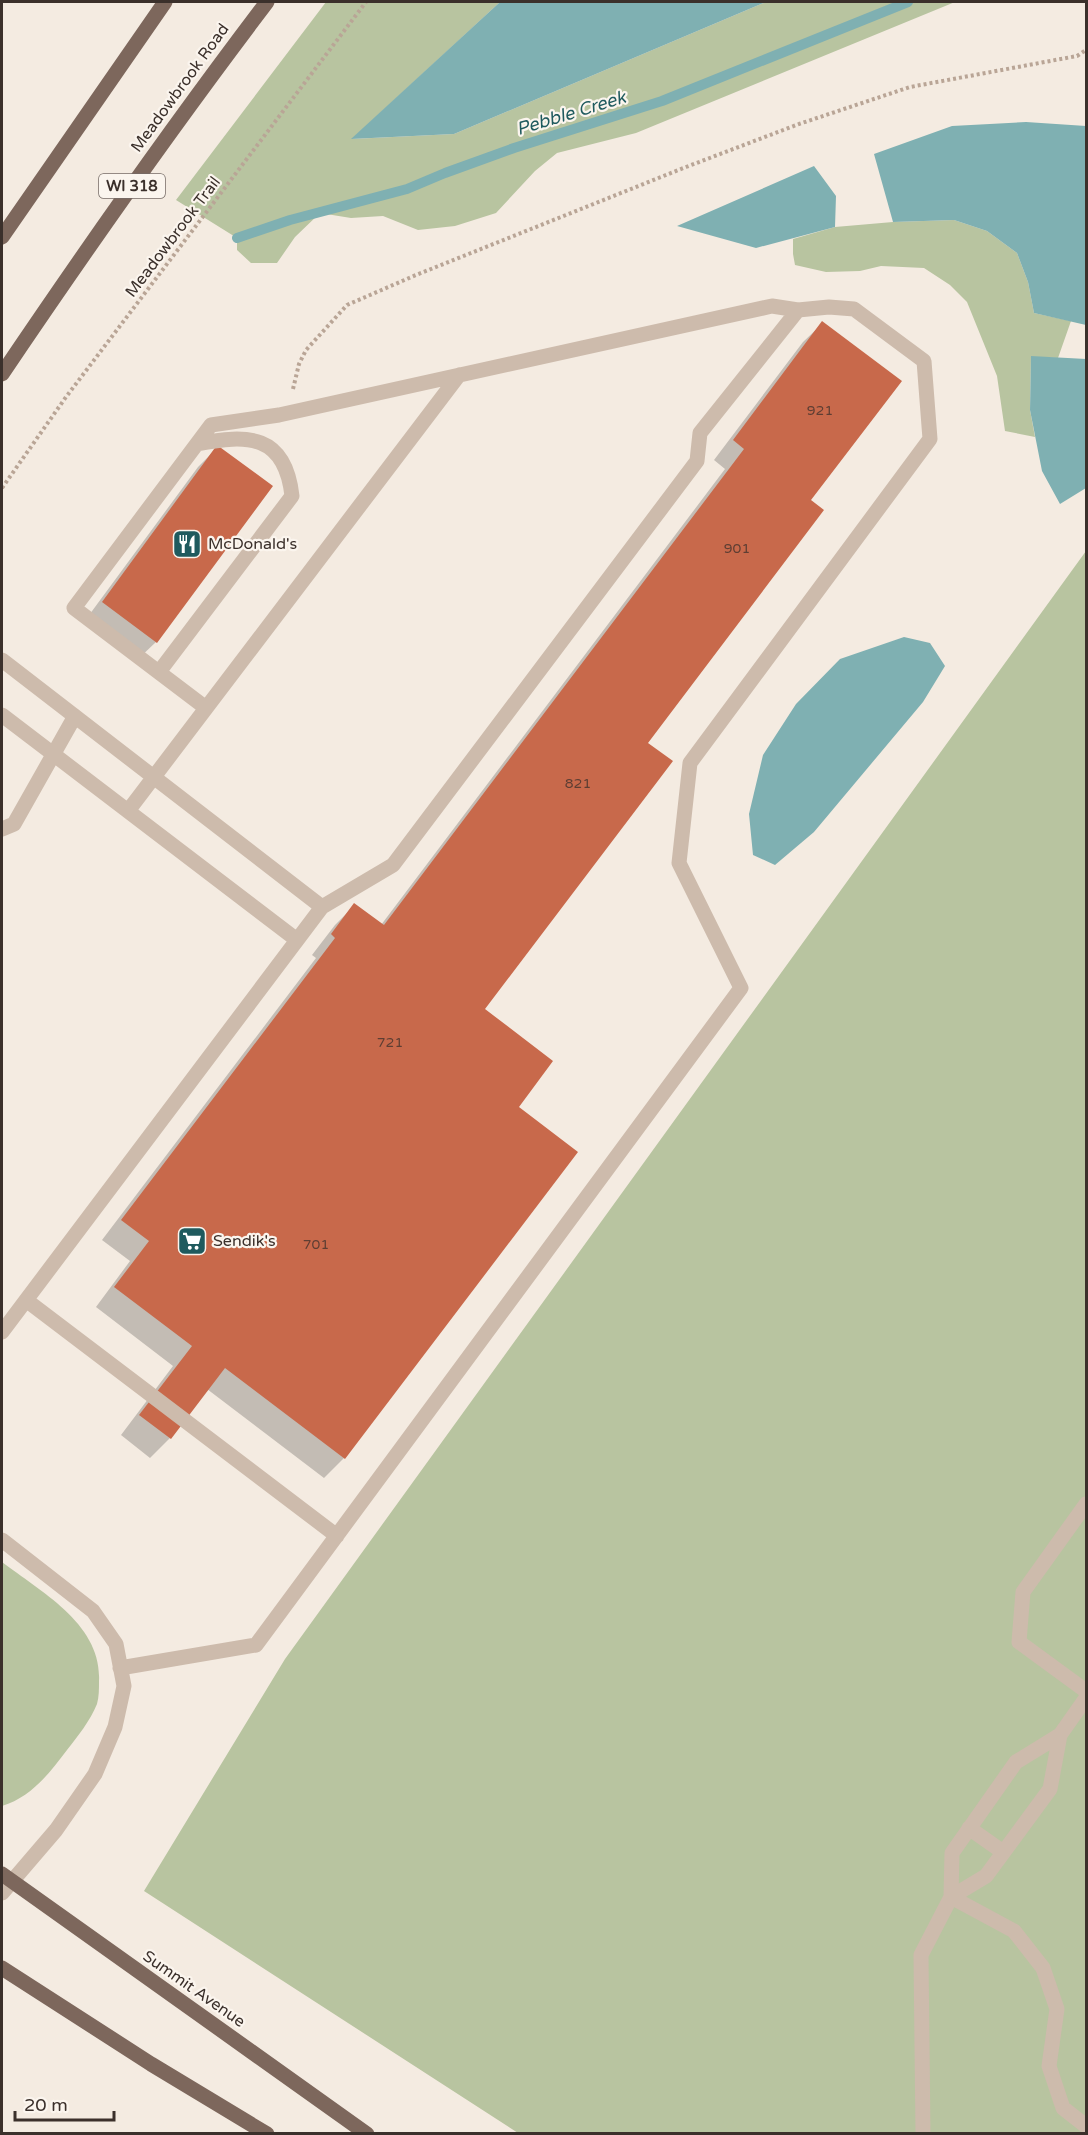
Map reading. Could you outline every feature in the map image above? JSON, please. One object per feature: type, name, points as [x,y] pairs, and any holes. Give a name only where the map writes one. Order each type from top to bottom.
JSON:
[{"type":"main road","points":[[2,237],[165,2]]},
{"type":"main road","name":"Meadowbrook Road","points":[[2,374],[200,90],[267,2]]},
{"type":"main road","name":"Summit Avenue","points":[[5,1883],[367,2133]]},
{"type":"main road","points":[[2,1968],[152,2064],[267,2133]]},
{"type":"street","points":[[120,1668],[256,1645],[741,988],[679,863],[690,763],[930,439],[924,361],[854,309],[829,307],[798,310],[772,306],[287,413],[211,425],[74,608],[206,708]]},
{"type":"street","points":[[2,1332],[322,907],[393,865],[697,461],[700,433],[798,310]]},
{"type":"street","points":[[128,811],[459,375]]},
{"type":"street","points":[[159,672],[292,496],[290,474],[278,453],[253,439],[224,439],[197,444]]},
{"type":"street","points":[[2,660],[322,907]]},
{"type":"street","points":[[2,715],[297,940]]},
{"type":"street","points":[[2,830],[14,824],[75,716]]},
{"type":"street","points":[[26,1300],[337,1536]]},
{"type":"street","points":[[1086,1504],[1023,1592],[1019,1642],[1086,1691]]},
{"type":"street","points":[[2,1540],[93,1611],[116,1644],[124,1686],[115,1727],[95,1774],[56,1830],[5,1883]]},
{"type":"street","points":[[923,2133],[921,1955],[951,1897],[952,1853],[1016,1762],[1060,1735],[1086,1698]]},
{"type":"street","points":[[951,1897],[986,1876],[1050,1789],[1060,1735]]},
{"type":"street","points":[[969,1828],[1003,1852]]},
{"type":"street","points":[[951,1897],[1014,1931],[1042,1968],[1057,2009],[1049,2066],[1063,2108],[1086,2126]]},
{"type":"path","name":"Meadowbrook Trail","points":[[2,488],[66,397],[366,2]]},
{"type":"path","points":[[287,413],[299,364],[306,350],[346,305],[686,167],[800,124],[910,87],[1077,56],[1086,50]]},
{"type":"green space","points":[[326,2],[500,2],[352,139],[454,134],[766,2],[955,2],[636,133],[557,153],[535,171],[496,213],[455,226],[418,230],[383,216],[351,218],[320,213],[295,237],[277,263],[251,263],[237,250],[237,238],[176,200]]},
{"type":"green space","points":[[954,220],[987,231],[1017,253],[1028,282],[1034,313],[1071,321],[1058,358],[1031,357],[1030,410],[1035,437],[1005,431],[997,376],[967,302],[950,285],[924,268],[881,266],[860,271],[826,272],[795,265],[793,239],[835,227]]},
{"type":"green space","points":[[1086,551],[1086,2133],[518,2133],[144,1891],[285,1659]]},
{"type":"green space","points":[[2,1562],[51,1598],[80,1626],[91,1643],[97,1661],[99,1681],[98,1699],[94,1710],[84,1728],[60,1759],[31,1791],[2,1806]]},
{"type":"water","points":[[500,2],[766,2],[454,134],[351,139]]},
{"type":"water","points":[[1026,122],[1086,126],[1086,325],[1034,313],[1028,282],[1017,253],[987,231],[954,220],[893,222],[874,154],[952,126]]},
{"type":"water","points":[[814,166],[836,196],[835,227],[756,248],[677,226]]},
{"type":"water","points":[[1031,356],[1086,359],[1086,488],[1060,504],[1042,471],[1030,410]]},
{"type":"water","points":[[904,637],[930,643],[945,666],[923,702],[814,832],[775,865],[753,855],[749,814],[763,755],[796,704],[840,659]]},
{"type":"building","points":[[822,321],[902,381],[811,500],[824,510],[648,743],[673,761],[485,1009],[553,1061],[519,1107],[578,1152],[345,1459],[225,1368],[171,1439],[139,1415],[192,1346],[114,1287],[149,1241],[121,1220],[335,938],[331,934],[354,903],[384,925],[744,449],[733,440]]},
{"type":"building","name":"McDonald's","points":[[217,445],[273,486],[157,643],[102,602]]},
{"type":"waterway","name":"Pebble Creek","points":[[237,238],[290,220],[407,189],[514,148],[662,101],[908,2]]},
{"type":"place","name":"McDonald's","points":[[187,544]]},
{"type":"place","name":"Sendik's","points":[[192,1241]]}]
